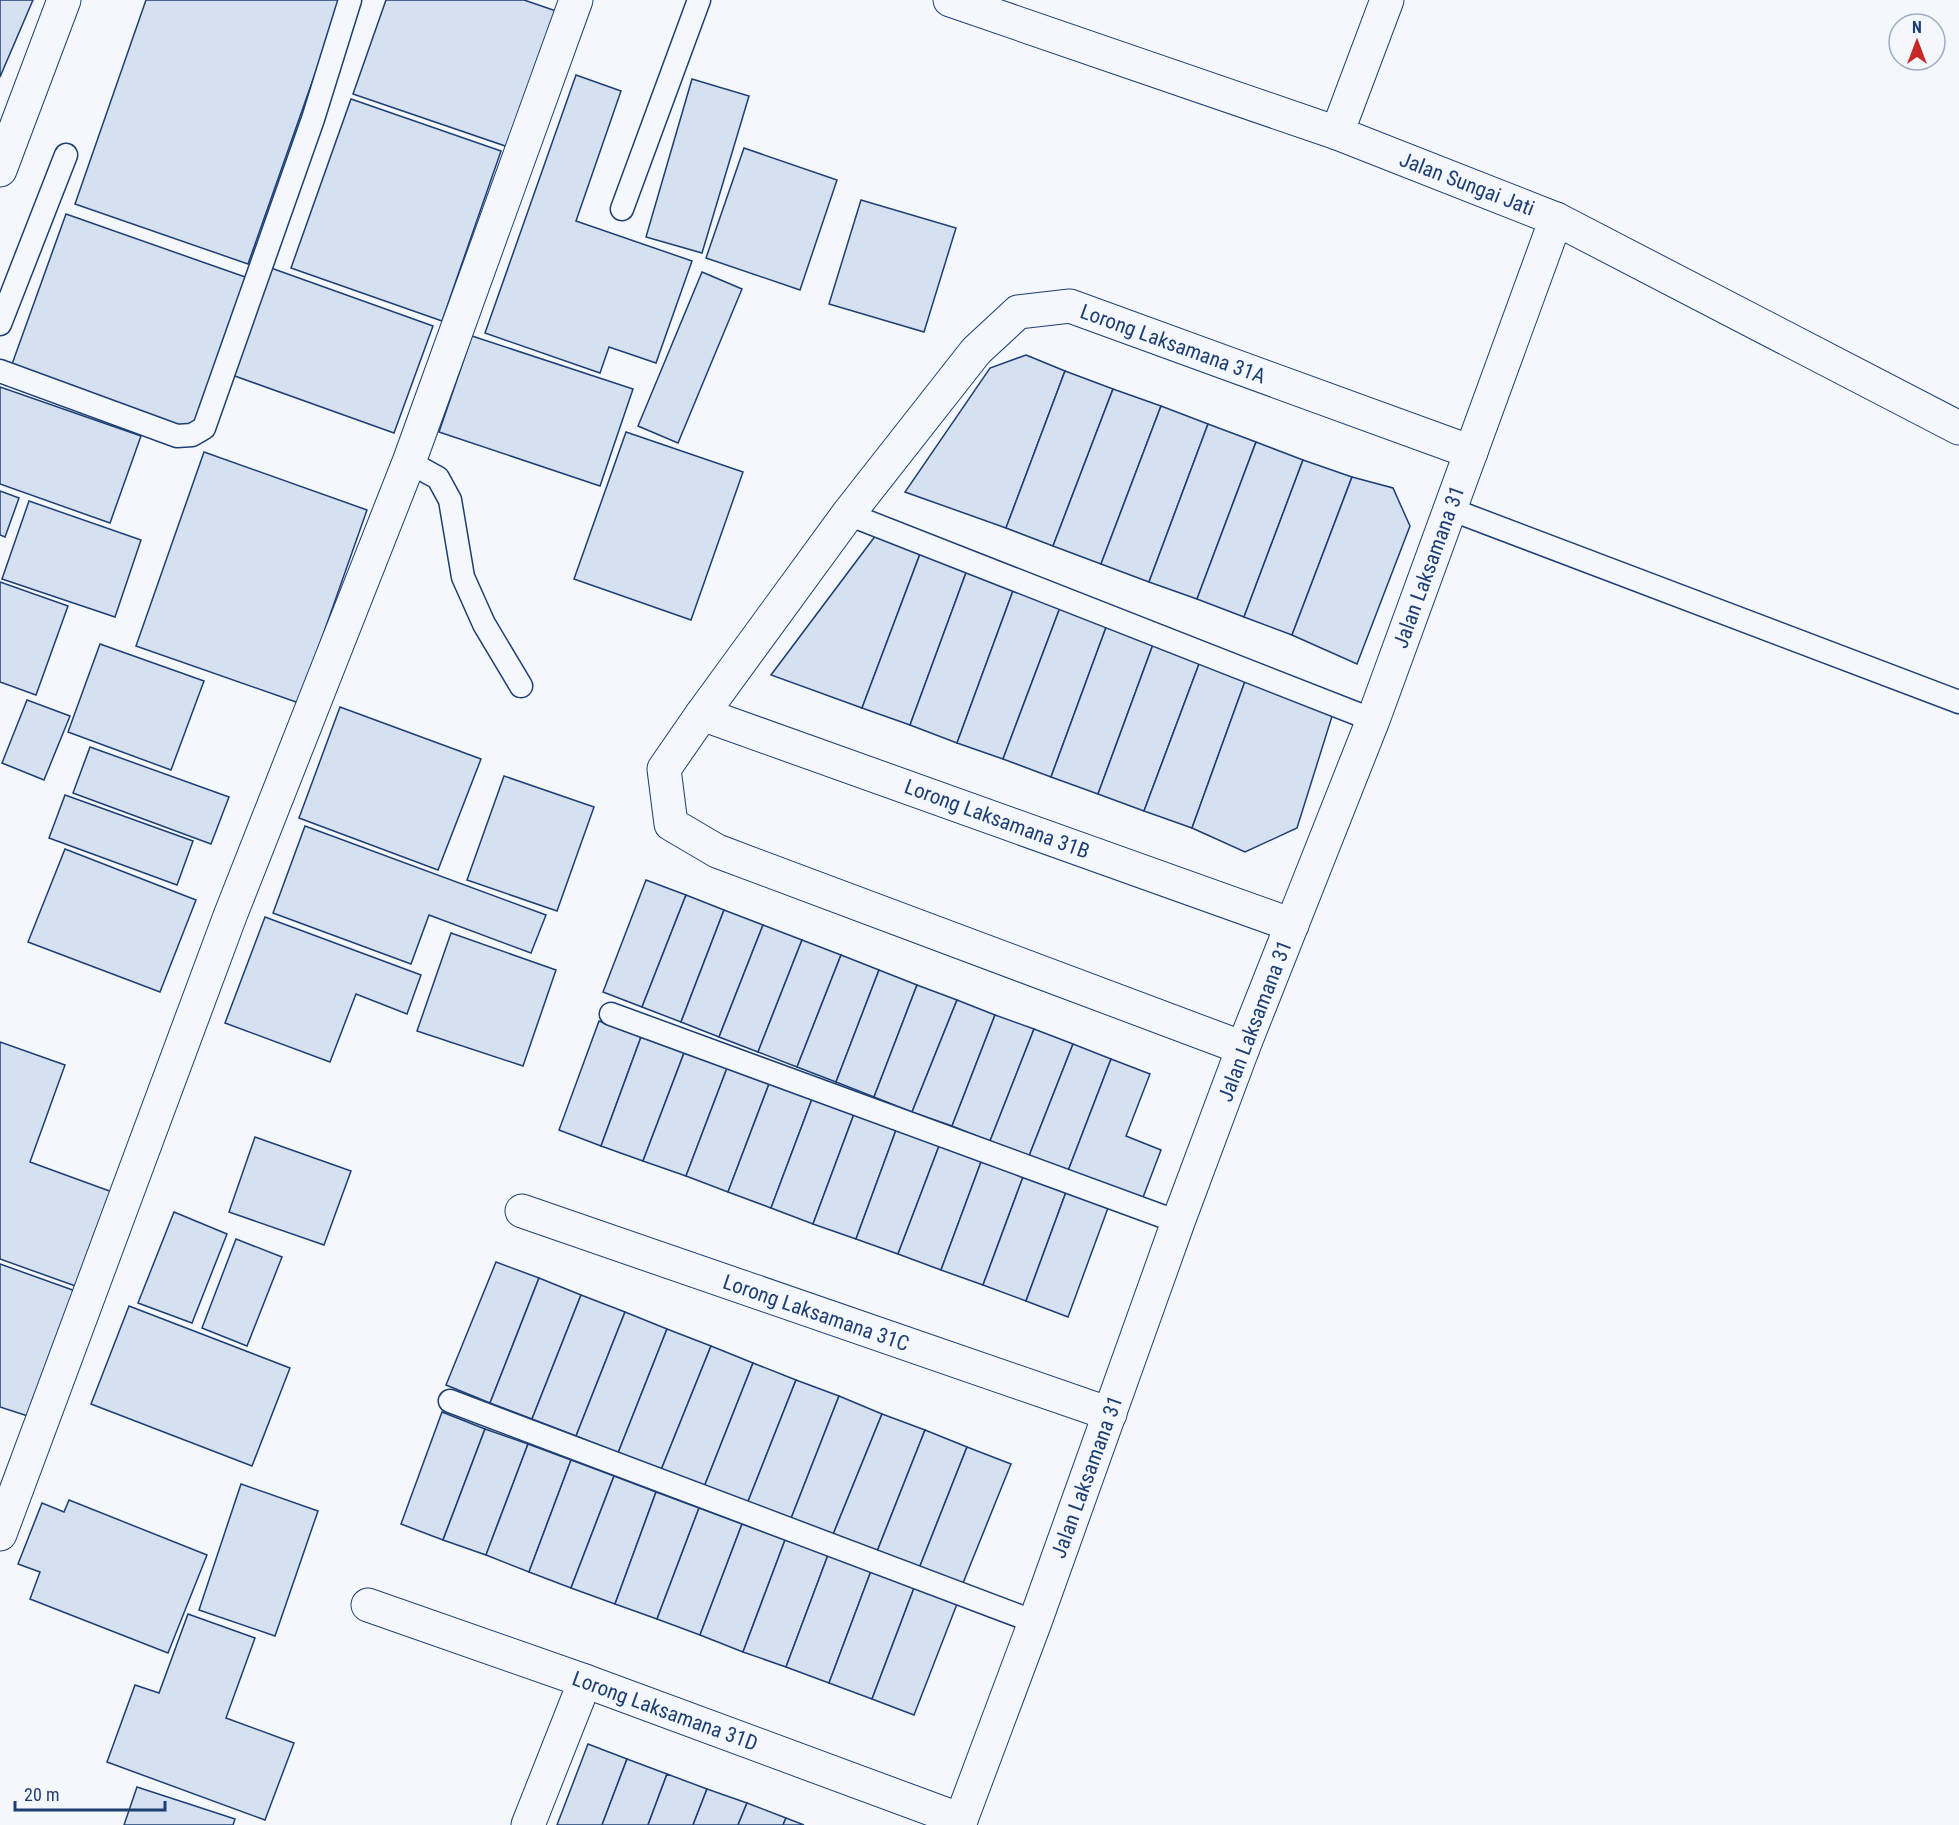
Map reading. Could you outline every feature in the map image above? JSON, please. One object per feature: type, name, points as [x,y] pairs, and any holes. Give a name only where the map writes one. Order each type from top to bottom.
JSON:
[{"type":"street","points":[[0,170],[64,0]]},
{"type":"street","points":[[0,1534],[230,916],[409,462],[576,0]]},
{"type":"street","name":"Jalan Sungai Jati","points":[[950,0],[1337,133],[1556,219],[1959,428]]},
{"type":"street","points":[[1337,133],[1387,0]]},
{"type":"street","name":"Jalan Laksamana 31","points":[[960,1823],[1035,1622],[1178,1222],[1373,720],[1556,219]]},
{"type":"street","name":"Lorong Laksamana 31A","points":[[1244,1048],[717,851],[672,824],[664,769],[848,514],[976,351],[1017,312],[1070,306],[1471,452]]},
{"type":"street","name":"Lorong Laksamana 31B","points":[[702,714],[1292,925]]},
{"type":"street","name":"Lorong Laksamana 31C","points":[[522,1211],[1110,1414]]},
{"type":"street","name":"Lorong Laksamana 31D","points":[[368,1605],[585,1681],[960,1823]]},
{"type":"street","points":[[528,1825],[585,1681]]},
{"type":"lane","points":[[0,370],[177,436],[192,435],[204,428],[313,119],[350,0]]},
{"type":"lane","points":[[622,209],[699,0]]},
{"type":"lane","points":[[0,324],[66,155]]},
{"type":"lane","points":[[409,462],[438,478],[450,500],[463,577],[484,624],[521,686]]},
{"type":"lane","points":[[1450,509],[1959,702]]},
{"type":"lane","points":[[848,514],[1373,720]]},
{"type":"lane","points":[[611,1014],[1178,1222]]},
{"type":"lane","points":[[450,1401],[1035,1622]]},
{"type":"building","points":[[0,0],[33,0],[0,77]]},
{"type":"building","points":[[146,0],[341,0],[248,264],[75,204]]},
{"type":"building","points":[[386,0],[524,0],[559,12],[511,148],[353,94]]},
{"type":"building","points":[[576,75],[621,91],[576,221],[692,261],[656,363],[609,347],[600,373],[485,333]]},
{"type":"building","points":[[692,79],[749,96],[702,253],[646,237]]},
{"type":"building","points":[[351,99],[501,151],[442,321],[291,268]]},
{"type":"building","points":[[744,148],[837,180],[800,290],[706,258]]},
{"type":"building","points":[[861,200],[956,228],[924,332],[829,304]]},
{"type":"building","points":[[66,214],[248,278],[193,431],[11,367]]},
{"type":"building","points":[[271,268],[433,326],[394,433],[232,375]]},
{"type":"building","points":[[702,272],[742,289],[678,443],[638,426]]},
{"type":"building","points":[[472,336],[633,389],[600,486],[439,432]]},
{"type":"building","points":[[1026,355],[1065,371],[1006,528],[905,492],[990,368]]},
{"type":"building","points":[[1065,371],[1113,389],[1053,546],[1006,528]]},
{"type":"building","points":[[0,387],[141,436],[110,523],[0,484]]},
{"type":"building","points":[[1113,389],[1161,406],[1101,564],[1053,546]]},
{"type":"building","points":[[1161,406],[1208,424],[1149,582],[1101,564]]},
{"type":"building","points":[[1208,424],[1256,442],[1197,599],[1149,582]]},
{"type":"building","points":[[626,432],[743,472],[691,620],[574,579]]},
{"type":"building","points":[[1256,442],[1303,460],[1244,617],[1197,599]]},
{"type":"building","points":[[204,452],[367,510],[299,703],[136,646]]},
{"type":"building","points":[[1303,460],[1352,477],[1292,635],[1244,617]]},
{"type":"building","points":[[1352,477],[1393,488],[1410,526],[1357,664],[1292,635]]},
{"type":"building","points":[[0,491],[19,498],[5,537],[0,535]]},
{"type":"building","points":[[29,501],[141,540],[115,617],[2,579]]},
{"type":"building","points":[[876,535],[920,554],[862,708],[771,675]]},
{"type":"building","points":[[920,554],[967,570],[910,725],[862,708]]},
{"type":"building","points":[[967,570],[1014,588],[957,743],[910,725]]},
{"type":"building","points":[[0,582],[68,606],[36,695],[0,682]]},
{"type":"building","points":[[1014,588],[1061,605],[1003,759],[957,743]]},
{"type":"building","points":[[1061,605],[1108,622],[1051,777],[1003,759]]},
{"type":"building","points":[[1108,622],[1155,639],[1098,794],[1051,777]]},
{"type":"building","points":[[1155,639],[1202,656],[1144,811],[1098,794]]},
{"type":"building","points":[[100,644],[204,681],[171,770],[68,732]]},
{"type":"building","points":[[1202,656],[1248,673],[1192,828],[1144,811]]},
{"type":"building","points":[[1248,673],[1334,710],[1297,828],[1245,852],[1192,828]]},
{"type":"building","points":[[27,700],[70,716],[44,780],[2,763]]},
{"type":"building","points":[[340,707],[481,759],[438,870],[299,818]]},
{"type":"building","points":[[90,747],[229,797],[211,844],[73,793]]},
{"type":"building","points":[[504,776],[594,807],[557,911],[467,880]]},
{"type":"building","points":[[65,795],[193,841],[177,885],[49,838]]},
{"type":"building","points":[[305,826],[546,915],[531,953],[429,915],[411,964],[273,913]]},
{"type":"building","points":[[65,849],[196,900],[160,992],[28,942]]},
{"type":"building","points":[[646,880],[686,895],[642,1007],[603,992]]},
{"type":"building","points":[[686,895],[724,910],[681,1022],[642,1007]]},
{"type":"building","points":[[724,910],[763,925],[719,1037],[681,1022]]},
{"type":"building","points":[[265,917],[421,975],[407,1014],[356,994],[330,1062],[225,1023]]},
{"type":"building","points":[[763,925],[802,940],[758,1052],[719,1037]]},
{"type":"building","points":[[451,933],[556,970],[523,1066],[417,1031]]},
{"type":"building","points":[[802,940],[841,955],[797,1067],[758,1052]]},
{"type":"building","points":[[841,955],[879,970],[836,1082],[797,1067]]},
{"type":"building","points":[[879,970],[917,985],[874,1097],[836,1082]]},
{"type":"building","points":[[917,985],[957,1000],[912,1112],[874,1097]]},
{"type":"building","points":[[957,1000],[995,1015],[952,1126],[912,1112]]},
{"type":"building","points":[[995,1015],[1034,1029],[990,1141],[952,1126]]},
{"type":"building","points":[[599,1021],[641,1037],[601,1146],[559,1130]]},
{"type":"building","points":[[1034,1029],[1073,1044],[1029,1156],[990,1141]]},
{"type":"building","points":[[641,1037],[684,1053],[643,1161],[601,1146]]},
{"type":"building","points":[[0,1042],[65,1065],[30,1162],[115,1193],[81,1288],[0,1259]]},
{"type":"building","points":[[1073,1044],[1111,1059],[1068,1171],[1029,1156]]},
{"type":"building","points":[[684,1053],[727,1068],[686,1176],[643,1161]]},
{"type":"building","points":[[1111,1059],[1150,1074],[1126,1136],[1161,1150],[1142,1200],[1068,1171]]},
{"type":"building","points":[[727,1068],[769,1084],[728,1192],[686,1176]]},
{"type":"building","points":[[769,1084],[812,1099],[771,1208],[728,1192]]},
{"type":"building","points":[[812,1099],[854,1114],[813,1224],[771,1208]]},
{"type":"building","points":[[854,1114],[896,1130],[856,1239],[813,1224]]},
{"type":"building","points":[[896,1130],[939,1146],[898,1254],[856,1239]]},
{"type":"building","points":[[255,1137],[351,1171],[324,1245],[229,1212]]},
{"type":"building","points":[[939,1146],[981,1162],[941,1270],[898,1254]]},
{"type":"building","points":[[981,1162],[1023,1177],[983,1285],[941,1270]]},
{"type":"building","points":[[1023,1177],[1066,1192],[1026,1301],[983,1285]]},
{"type":"building","points":[[1066,1192],[1108,1208],[1068,1317],[1026,1301]]},
{"type":"building","points":[[174,1212],[227,1234],[192,1323],[138,1303]]},
{"type":"building","points":[[236,1239],[282,1257],[247,1346],[202,1328]]},
{"type":"building","points":[[496,1262],[539,1278],[490,1403],[446,1385]]},
{"type":"building","points":[[0,1264],[81,1293],[37,1419],[0,1407]]},
{"type":"building","points":[[539,1278],[581,1295],[532,1419],[490,1403]]},
{"type":"building","points":[[581,1295],[625,1312],[576,1436],[532,1419]]},
{"type":"building","points":[[129,1306],[290,1368],[252,1466],[91,1404]]},
{"type":"building","points":[[625,1312],[667,1329],[618,1453],[576,1436]]},
{"type":"building","points":[[667,1329],[711,1346],[661,1470],[618,1453]]},
{"type":"building","points":[[711,1346],[753,1363],[704,1487],[661,1470]]},
{"type":"building","points":[[753,1363],[796,1380],[747,1504],[704,1487]]},
{"type":"building","points":[[796,1380],[839,1396],[790,1521],[747,1504]]},
{"type":"building","points":[[839,1396],[882,1414],[832,1537],[790,1521]]},
{"type":"building","points":[[442,1412],[485,1429],[443,1540],[401,1524]]},
{"type":"building","points":[[882,1414],[925,1430],[876,1554],[832,1537]]},
{"type":"building","points":[[485,1429],[528,1444],[486,1555],[443,1540]]},
{"type":"building","points":[[925,1430],[967,1447],[918,1571],[876,1554]]},
{"type":"building","points":[[528,1444],[571,1460],[529,1572],[486,1555]]},
{"type":"building","points":[[967,1447],[1011,1464],[961,1588],[918,1571]]},
{"type":"building","points":[[571,1460],[614,1476],[571,1588],[529,1572]]},
{"type":"building","points":[[614,1476],[656,1492],[615,1604],[571,1588]]},
{"type":"building","points":[[241,1484],[318,1511],[275,1636],[199,1610]]},
{"type":"building","points":[[656,1492],[699,1508],[657,1619],[615,1604]]},
{"type":"building","points":[[69,1500],[207,1555],[168,1653],[30,1599],[40,1572],[18,1564],[42,1503],[64,1512]]},
{"type":"building","points":[[699,1508],[742,1524],[700,1635],[657,1619]]},
{"type":"building","points":[[742,1524],[785,1540],[743,1652],[700,1635]]},
{"type":"building","points":[[785,1540],[828,1555],[786,1667],[743,1652]]},
{"type":"building","points":[[828,1555],[871,1571],[829,1683],[786,1667]]},
{"type":"building","points":[[871,1571],[914,1588],[872,1699],[829,1683]]},
{"type":"building","points":[[914,1588],[957,1604],[914,1715],[872,1699]]},
{"type":"building","points":[[188,1614],[255,1638],[226,1718],[294,1743],[265,1820],[107,1762],[135,1685],[159,1693]]},
{"type":"building","points":[[588,1744],[627,1759],[602,1825],[557,1825]]},
{"type":"building","points":[[627,1759],[667,1774],[648,1825],[602,1825]]},
{"type":"building","points":[[667,1774],[707,1789],[693,1825],[648,1825]]},
{"type":"building","points":[[137,1787],[235,1819],[233,1825],[124,1825]]},
{"type":"building","points":[[707,1789],[747,1803],[738,1825],[693,1825]]},
{"type":"building","points":[[747,1803],[786,1818],[783,1825],[738,1825]]},
{"type":"building","points":[[786,1818],[804,1825],[783,1825]]}]
